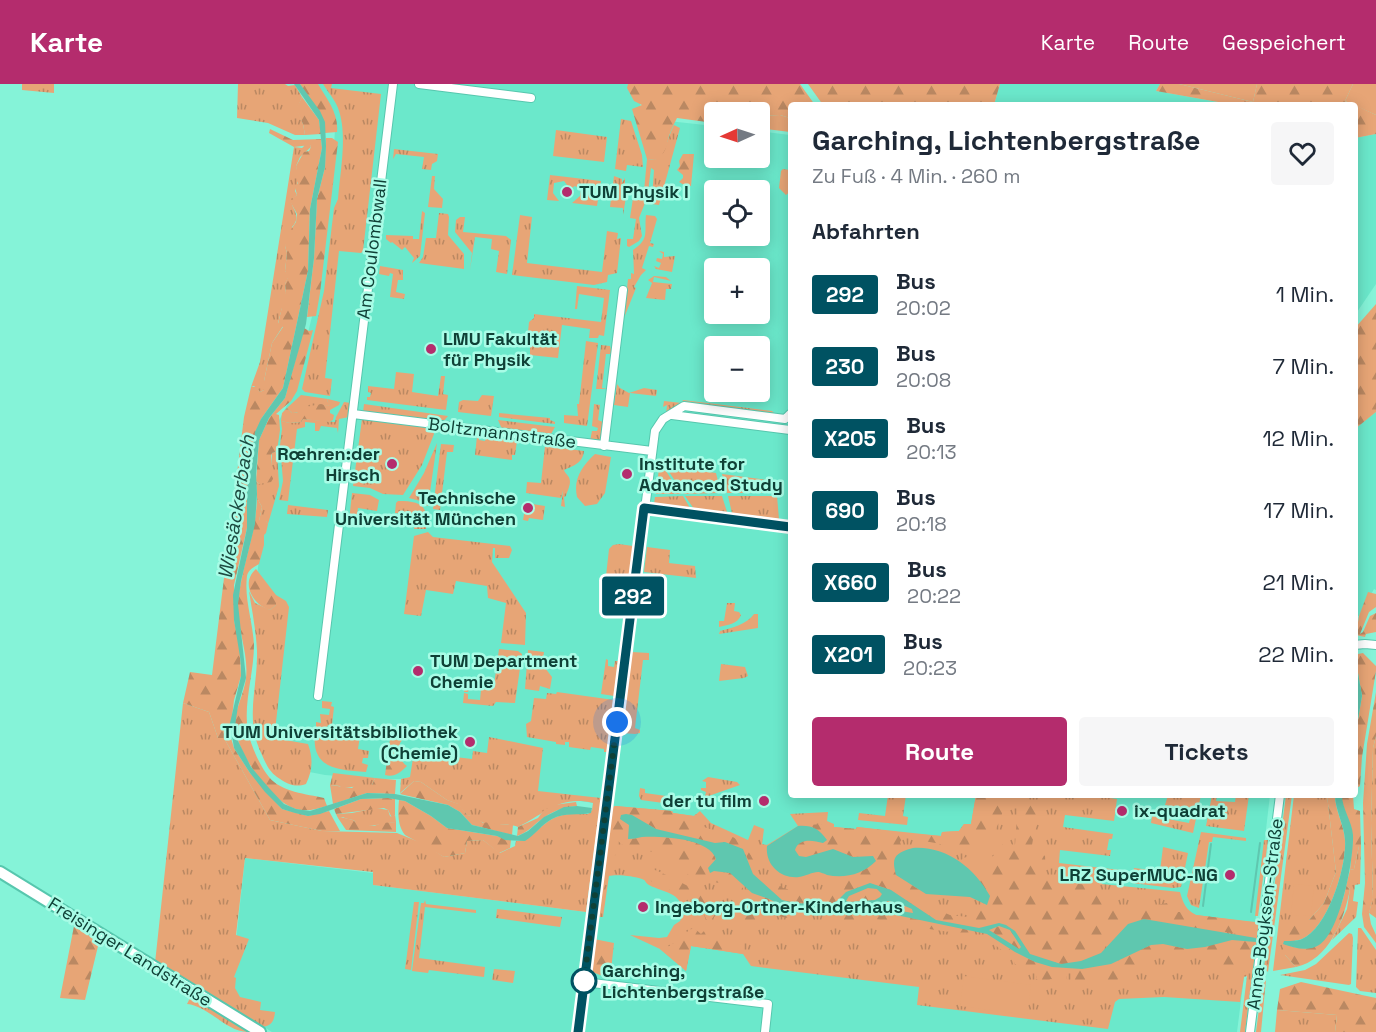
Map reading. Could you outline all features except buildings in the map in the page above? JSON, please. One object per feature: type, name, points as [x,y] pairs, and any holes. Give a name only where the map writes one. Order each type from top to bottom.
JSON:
[{"type":"main road","name":"Freisinger Landstraße","points":[[0,872],[260,1032]]},
{"type":"street","name":"Am Coulombwall","points":[[318,696],[393,84]]},
{"type":"street","points":[[419,84],[531,98]]},
{"type":"street","points":[[604,446],[623,290]]},
{"type":"street","points":[[578,1032],[644,508],[657,425],[684,406],[782,419],[788,415]]},
{"type":"street","name":"Boltzmannstraße","points":[[353,414],[652,451]]},
{"type":"street","points":[[672,415],[788,430]]},
{"type":"street","points":[[644,508],[788,527]]},
{"type":"street","points":[[1358,645],[1376,645]]},
{"type":"street","name":"Anna-Boyksen-Straße","points":[[1250,1032],[1280,798]]},
{"type":"street","points":[[584,982],[768,1004],[765,1032]]},
{"type":"shaded area","name":"Technische Universität München","points":[[314,84],[639,84],[641,118],[704,125],[704,168],[770,168],[770,132],[788,135],[788,798],[1270,798],[1254,933],[1244,977],[1237,1032],[272,1032],[229,1006],[245,858],[373,873],[373,885],[586,912],[601,804],[410,777],[376,779],[325,775],[299,770],[259,732],[266,594],[255,591],[276,426],[293,394],[318,292],[335,129]]},
{"type":"shaded area","points":[[1000,84],[1160,84],[1156,91],[1218,102],[995,102]]},
{"type":"shaded area","points":[[1376,134],[1376,284],[1358,311],[1358,137]]},
{"type":"shaded area","points":[[1376,412],[1376,590],[1374,589],[1359,616],[1358,616],[1358,426]]},
{"type":"green space","points":[[22,84],[54,84],[54,93],[22,90]]},
{"type":"green space","points":[[238,84],[295,85],[302,97],[297,109],[305,135],[295,135],[268,123],[237,118]]},
{"type":"green space","points":[[300,84],[318,84],[334,113],[337,132],[325,133],[319,113]]},
{"type":"green space","points":[[323,84],[332,84],[331,88],[381,94],[363,251],[361,253],[339,251],[325,378],[332,379],[330,396],[305,392],[302,389],[324,291],[334,208],[338,199],[342,153],[341,118],[337,105]]},
{"type":"green space","points":[[628,84],[800,84],[813,102],[788,102],[788,117],[770,115],[770,102],[704,102],[704,122],[677,118],[665,150],[655,160],[647,159],[632,109],[642,105],[634,101],[627,88]]},
{"type":"green space","points":[[808,84],[1000,84],[995,102],[821,102]]},
{"type":"green space","points":[[1160,84],[1179,84],[1253,102],[1218,102],[1156,91]]},
{"type":"green space","points":[[1179,84],[1257,84],[1253,102]]},
{"type":"green space","points":[[1257,84],[1353,84],[1345,101],[1347,102],[1253,102]]},
{"type":"green space","points":[[1353,84],[1376,84],[1376,115],[1358,107],[1358,102],[1345,101]]},
{"type":"green space","points":[[302,97],[319,120],[321,134],[305,135],[296,109]]},
{"type":"green space","points":[[1358,106],[1376,115],[1376,134],[1358,137]]},
{"type":"green space","points":[[770,115],[788,117],[788,132],[770,129]]},
{"type":"green space","points":[[621,119],[631,121],[642,155],[643,167],[627,165],[626,171],[615,169]]},
{"type":"green space","points":[[674,125],[680,128],[659,205],[645,203],[639,218],[642,236],[639,241],[629,247],[627,239],[633,239],[636,219],[630,218],[633,198],[652,198],[654,170],[651,168],[648,192],[644,191],[647,159],[655,160],[660,155]]},
{"type":"green space","points":[[270,129],[293,140],[321,139],[322,148],[310,209],[308,271],[283,388],[261,419],[247,528],[234,585],[234,620],[240,650],[241,676],[234,700],[230,735],[234,748],[250,773],[282,809],[308,816],[329,811],[340,831],[322,831],[270,820],[224,738],[218,738],[209,712],[183,703],[190,672],[212,675],[244,417],[251,387],[256,387],[260,392],[264,390],[272,343],[283,327],[278,324],[281,301],[286,293],[285,284],[288,277],[285,271],[286,237],[296,222],[297,214],[291,203],[291,199],[297,195],[296,166],[304,152],[309,151],[311,147],[310,145],[294,147],[269,133]]},
{"type":"green space","points":[[556,130],[607,137],[604,162],[553,156]]},
{"type":"green space","points":[[326,138],[332,138],[338,142],[316,316],[307,317],[314,258],[317,199],[325,167]]},
{"type":"green space","points":[[305,145],[311,147],[300,157],[296,166],[299,178],[295,191],[297,195],[291,200],[296,220],[285,246],[287,253],[285,271],[289,276],[285,284],[286,293],[278,323],[283,326],[272,343],[264,390],[260,392],[254,386],[251,387],[260,362],[294,147],[302,148]]},
{"type":"green space","points":[[394,149],[438,154],[437,161],[432,164],[431,170],[422,169],[424,157],[396,154],[393,159]]},
{"type":"green space","points":[[683,154],[694,154],[691,186],[679,182],[683,175],[677,170]]},
{"type":"green space","points":[[788,170],[788,194],[786,195],[779,188],[781,171]]},
{"type":"green space","points":[[550,175],[601,181],[597,206],[572,203],[580,196],[581,190],[575,186],[570,189],[564,181],[554,183],[553,193],[559,201],[547,200]]},
{"type":"green space","points":[[432,176],[435,176],[434,189],[443,199],[442,208],[428,207]]},
{"type":"green space","points":[[614,176],[622,179],[622,183],[625,178],[625,185],[628,185],[623,215],[623,208],[610,207]]},
{"type":"green space","points":[[422,211],[425,213],[420,256],[412,263],[414,258],[405,247],[402,250],[386,239],[386,235],[413,236],[413,239],[419,239]]},
{"type":"green space","points":[[439,213],[448,214],[448,235],[464,254],[464,269],[419,263],[423,257],[426,238],[436,238]]},
{"type":"green space","points":[[520,215],[532,217],[527,263],[602,272],[607,231],[618,233],[617,239],[621,238],[617,273],[608,275],[607,282],[594,285],[512,275]]},
{"type":"green space","points":[[646,215],[655,216],[657,219],[650,243],[654,244],[653,247],[649,246],[642,268],[646,270],[634,287],[636,288],[624,318],[628,279],[631,279],[631,273],[634,274],[633,250],[644,239]]},
{"type":"green space","points":[[465,217],[463,232],[506,236],[511,240],[507,274],[496,272],[499,251],[491,249],[492,239],[475,237],[470,270],[472,253],[455,232],[456,220]]},
{"type":"green space","points":[[659,251],[664,252],[664,257],[675,256],[672,272],[656,269],[654,266],[659,268],[661,263],[656,261],[657,258],[662,259],[663,254]]},
{"type":"green space","points":[[380,266],[403,270],[403,280],[398,280],[396,292],[405,294],[404,299],[390,297],[393,274],[390,273],[389,276],[379,274]]},
{"type":"green space","points":[[654,276],[666,277],[671,281],[654,277],[653,282],[672,284],[671,289],[666,289],[665,300],[646,298],[652,283],[648,280]]},
{"type":"green space","points":[[577,286],[610,290],[604,336],[589,338],[590,329],[562,325],[558,358],[530,355],[530,343],[527,342],[529,322],[534,318],[534,314],[601,322],[604,298],[579,294],[577,309],[575,309]]},
{"type":"green space","points":[[1376,304],[1376,412],[1358,427],[1358,325]]},
{"type":"green space","points":[[304,328],[309,331],[313,330],[297,391],[291,401],[276,414],[279,415],[280,430],[277,451],[271,456],[273,479],[271,482],[259,484],[256,481],[259,440],[269,418],[285,398]]},
{"type":"green space","points":[[586,341],[598,343],[587,426],[564,423],[564,415],[578,416],[577,404],[579,404]]},
{"type":"green space","points":[[601,345],[610,346],[612,354],[606,354],[602,388],[608,389],[596,389]]},
{"type":"green space","points":[[396,372],[414,374],[412,392],[438,396],[441,376],[445,376],[443,394],[448,395],[446,410],[367,400],[371,393],[368,392],[368,386],[394,389]]},
{"type":"green space","points":[[617,384],[629,393],[644,388],[657,390],[656,396],[630,393],[628,407],[614,405]]},
{"type":"green space","points":[[301,395],[328,399],[327,401],[331,404],[292,413],[287,408]]},
{"type":"green space","points":[[482,395],[494,396],[491,416],[458,412],[459,402],[478,401]]},
{"type":"green space","points":[[328,399],[340,402],[330,410],[330,413],[334,415],[333,420],[329,422],[303,419],[301,422],[290,423],[281,421],[282,413],[287,408],[292,413],[297,413],[300,408],[321,404],[328,406],[330,404]]},
{"type":"green space","points":[[683,400],[772,411],[775,414],[691,404],[666,414],[667,405],[663,407],[664,401],[682,403]]},
{"type":"green space","points":[[344,402],[351,403],[349,417],[339,419],[338,433],[337,428],[321,426],[319,431],[315,431],[315,423],[305,422],[305,427],[297,429],[288,501],[279,500],[283,481],[281,421],[301,422],[303,419],[335,422]]},
{"type":"green space","points":[[364,404],[448,416],[443,422],[363,412]]},
{"type":"green space","points":[[594,404],[600,405],[598,420],[603,422],[599,441],[590,441],[592,431],[597,431],[598,428],[592,426]]},
{"type":"green space","points":[[499,413],[550,418],[555,424],[499,417]]},
{"type":"green space","points":[[362,419],[431,428],[434,434],[422,465],[403,495],[383,494],[370,488],[353,486]]},
{"type":"green space","points":[[498,420],[555,427],[551,434],[547,435],[502,429]]},
{"type":"green space","points":[[477,436],[479,440],[485,441],[486,437],[517,441],[515,455],[512,455],[512,460],[475,455]]},
{"type":"green space","points":[[437,443],[428,506],[409,498],[424,473]]},
{"type":"green space","points":[[441,444],[454,445],[453,452],[447,452],[440,510],[433,509]]},
{"type":"green space","points":[[545,446],[584,451],[580,461],[564,470],[570,481],[564,497],[565,507],[561,506],[563,490],[561,498],[526,493],[527,482],[541,483]]},
{"type":"green space","points":[[277,451],[279,486],[268,524],[266,521],[259,521],[262,507],[257,498],[256,481],[259,484],[271,474],[272,453]]},
{"type":"green space","points":[[595,454],[611,457],[605,493],[597,504],[585,506],[577,497],[576,484],[586,463]]},
{"type":"green space","points":[[665,466],[716,473],[721,493],[684,494]]},
{"type":"green space","points":[[659,468],[664,468],[681,494],[656,494]]},
{"type":"green space","points":[[722,474],[775,481],[776,493],[727,493]]},
{"type":"green space","points":[[352,493],[370,495],[379,500],[377,511],[358,508],[356,522],[349,521]]},
{"type":"green space","points":[[683,496],[690,508],[654,504],[655,497]]},
{"type":"green space","points":[[685,496],[722,496],[727,512],[694,509]]},
{"type":"green space","points":[[728,496],[777,496],[779,519],[732,513]]},
{"type":"green space","points":[[257,498],[262,507],[259,521],[266,521],[268,524],[259,564],[250,570],[247,576],[254,645],[247,710],[248,732],[259,762],[274,782],[295,792],[324,798],[327,806],[312,810],[300,810],[286,805],[266,787],[242,750],[235,727],[246,678],[238,601]]},
{"type":"green space","points":[[398,501],[412,502],[422,506],[426,514],[426,529],[414,529],[415,515],[395,513]]},
{"type":"green space","points":[[526,503],[545,506],[543,520],[529,518],[528,521],[523,520]]},
{"type":"green space","points":[[288,505],[328,510],[327,517],[287,514]]},
{"type":"green space","points":[[428,532],[433,537],[510,546],[512,550],[509,558],[495,558],[495,548],[493,548],[492,562],[526,613],[525,645],[501,643],[506,603],[488,598],[487,586],[456,581],[453,594],[426,590],[421,616],[404,614],[414,536]]},
{"type":"green space","points":[[619,544],[633,546],[626,601],[604,594],[609,549]]},
{"type":"green space","points":[[647,547],[670,550],[669,563],[695,566],[696,578],[644,572]]},
{"type":"green space","points":[[256,569],[276,595],[276,605],[270,610],[258,603],[251,593],[249,581]]},
{"type":"green space","points":[[249,591],[255,603],[270,610],[276,605],[276,595],[286,601],[289,607],[275,731],[285,732],[285,740],[308,744],[312,764],[306,784],[291,785],[274,775],[266,764],[257,742],[253,703],[257,651]]},
{"type":"green space","points":[[1368,592],[1376,594],[1376,607],[1369,612],[1360,634],[1370,616],[1376,613],[1376,632],[1366,634],[1365,637],[1358,635],[1359,616]]},
{"type":"green space","points":[[603,598],[627,603],[626,614],[622,616],[603,613],[601,610]]},
{"type":"green space","points":[[727,603],[735,603],[734,611],[739,612],[740,618],[729,625],[719,627],[719,621],[724,621]]},
{"type":"green space","points":[[754,614],[758,614],[758,628],[719,634],[720,631],[743,623]]},
{"type":"green space","points":[[499,649],[518,651],[522,654],[515,703],[496,702],[493,706],[463,703],[464,693],[468,694],[468,699],[480,700],[481,690],[469,688],[468,692],[464,692],[466,682],[494,685]]},
{"type":"green space","points":[[528,650],[544,652],[542,664],[552,677],[550,689],[540,686],[539,691],[525,689]]},
{"type":"green space","points":[[632,652],[649,653],[649,660],[643,660],[635,728],[640,730],[640,733],[635,734],[622,733]]},
{"type":"green space","points":[[1363,653],[1376,666],[1376,671],[1358,787],[1358,719],[1362,696],[1358,673],[1358,654]]},
{"type":"green space","points":[[606,659],[608,666],[614,667],[615,661],[618,661],[614,696],[601,694]]},
{"type":"green space","points":[[721,664],[745,667],[748,676],[719,681]]},
{"type":"green space","points":[[557,692],[614,700],[607,752],[604,752],[604,749],[591,747],[590,750],[569,747],[569,742],[565,742],[565,745],[556,744],[556,742],[527,737],[526,724],[531,721],[534,698],[546,699],[547,693],[556,694]]},
{"type":"green space","points":[[1376,692],[1371,823],[1373,898],[1369,913],[1376,935],[1376,943],[1364,927],[1362,914],[1365,883],[1363,803],[1367,744]]},
{"type":"green space","points":[[322,701],[332,702],[331,706],[334,707],[332,725],[328,725],[326,729],[316,727],[316,722],[321,723],[320,714],[329,715],[330,709],[322,708]]},
{"type":"green space","points":[[183,703],[209,712],[218,738],[224,738],[270,820],[322,831],[397,833],[424,844],[444,857],[465,853],[467,841],[483,840],[500,853],[515,846],[516,841],[532,835],[554,818],[562,815],[588,814],[592,810],[593,803],[581,801],[561,804],[518,827],[484,823],[467,815],[458,804],[447,800],[421,782],[414,781],[400,793],[401,779],[410,777],[414,752],[472,759],[473,751],[487,753],[489,737],[543,748],[538,791],[601,798],[586,912],[373,885],[373,872],[245,858],[236,935],[249,939],[234,977],[236,978],[235,988],[240,997],[261,1002],[260,1010],[275,1012],[272,1022],[262,1027],[155,963]]},
{"type":"green space","points":[[353,728],[361,729],[358,749],[369,751],[368,758],[363,758],[362,763],[368,765],[366,772],[328,765],[317,754],[315,733],[346,734]]},
{"type":"green space","points":[[1376,736],[1376,918],[1369,913],[1373,897],[1371,823],[1373,748]]},
{"type":"green space","points":[[390,739],[402,740],[400,756],[407,766],[397,774],[388,776],[385,775]]},
{"type":"green space","points":[[333,773],[375,778],[372,785],[341,788],[330,785]]},
{"type":"green space","points":[[708,777],[737,782],[740,785],[700,799],[700,796],[705,796],[706,792],[701,790],[701,788],[706,788],[706,782],[702,781]]},
{"type":"green space","points":[[375,778],[396,780],[395,794],[367,793],[333,804],[330,785],[352,788],[355,785],[372,785]]},
{"type":"green space","points":[[414,781],[421,782],[447,800],[459,804],[467,815],[474,816],[483,823],[513,825],[512,835],[472,825],[460,812],[448,805],[400,794]]},
{"type":"green space","points":[[640,788],[645,789],[645,793],[680,798],[680,803],[641,800]]},
{"type":"green space","points":[[888,798],[906,798],[903,816],[908,817],[907,825],[858,820],[859,813],[885,816]]},
{"type":"green space","points":[[975,798],[1117,799],[1114,821],[1065,815],[1063,827],[1113,834],[1112,839],[1109,839],[1107,850],[1111,850],[1110,856],[1060,850],[1059,863],[1120,870],[1119,881],[1103,880],[1102,884],[1180,892],[1185,906],[1196,915],[1259,923],[1245,1032],[1240,1032],[1247,976],[1244,977],[1240,1002],[1164,997],[1119,999],[1115,1002],[1108,1029],[917,1005],[919,987],[751,966],[743,954],[691,946],[686,971],[660,949],[630,935],[667,937],[684,914],[676,897],[634,877],[609,876],[603,917],[599,917],[612,808],[615,806],[672,811],[694,816],[700,811],[711,823],[748,840],[754,825],[764,829],[762,844],[767,845],[798,826],[790,814],[828,812],[827,821],[834,824],[834,827],[856,829],[857,827],[941,836],[942,832],[959,831],[964,824],[971,824]]},
{"type":"green space","points":[[975,798],[1002,798],[1002,812],[997,826],[990,838],[972,857],[944,845],[914,840],[916,834],[941,836],[942,832],[959,831],[964,824],[971,824]]},
{"type":"green space","points":[[1167,798],[1200,798],[1193,833],[1151,823],[1152,816],[1189,823],[1192,811],[1165,805]]},
{"type":"green space","points":[[1211,798],[1216,798],[1216,801],[1235,802],[1236,798],[1249,798],[1244,831],[1206,826]]},
{"type":"green space","points":[[1286,798],[1292,798],[1268,972],[1264,968]]},
{"type":"green space","points":[[1294,798],[1327,798],[1336,872],[1324,903],[1309,920],[1285,955],[1296,967],[1273,971]]},
{"type":"green space","points":[[1327,798],[1335,798],[1345,840],[1339,880],[1328,910],[1320,923],[1302,939],[1284,941],[1283,944],[1308,948],[1320,943],[1330,931],[1343,900],[1346,886],[1350,889],[1344,913],[1333,937],[1318,956],[1296,967],[1285,955],[1281,942],[1299,920],[1309,920],[1324,903],[1336,872]]},
{"type":"green space","points":[[1342,798],[1353,798],[1354,809],[1360,811],[1361,846],[1359,846],[1354,869],[1350,870],[1353,837]]},
{"type":"green space","points":[[361,799],[395,799],[395,815],[392,818],[388,810],[384,808],[336,814],[334,809]]},
{"type":"green space","points":[[1026,799],[1044,811],[1044,817],[1036,823],[1032,845],[1045,856],[1046,874],[1054,881],[1096,886],[1107,901],[1124,910],[1171,902],[1174,912],[1190,912],[1196,915],[1255,922],[1253,937],[1220,931],[1106,946],[1087,960],[1063,964],[1030,954],[1025,944],[1006,925],[999,923],[979,928],[936,920],[891,890],[870,883],[846,892],[830,905],[820,905],[781,900],[758,879],[766,876],[783,888],[814,896],[830,894],[845,888],[843,876],[860,872],[875,861],[873,856],[853,857],[833,849],[806,857],[799,856],[795,850],[800,843],[810,841],[823,843],[814,827],[807,826],[832,824],[834,827],[856,829],[857,827],[906,833],[900,842],[903,851],[895,857],[896,875],[926,894],[926,905],[950,915],[976,918],[981,902],[987,905],[979,878],[962,863],[962,860],[965,857],[975,864],[989,861],[1007,839],[1013,846],[1015,845],[1018,802]]},
{"type":"green space","points":[[399,800],[431,816],[447,828],[511,840],[510,848],[499,853],[483,840],[467,841],[465,853],[444,857],[405,835],[399,823]]},
{"type":"green space","points":[[576,802],[577,806],[553,812],[525,833],[517,836],[518,827],[538,818],[544,810],[554,805]]},
{"type":"green space","points":[[615,806],[672,811],[694,816],[696,814],[704,827],[731,836],[742,843],[757,867],[755,876],[746,855],[725,842],[715,843],[656,829],[632,815],[628,839],[659,837],[701,844],[715,855],[714,871],[730,873],[744,886],[737,894],[723,884],[690,876],[659,853],[625,847],[618,841],[615,856],[606,855],[612,808]]},
{"type":"green space","points":[[376,808],[388,810],[390,816],[395,815],[396,822],[358,826],[353,820],[338,818],[336,814],[352,813]]},
{"type":"green space","points":[[338,818],[353,820],[361,826],[396,822],[396,832],[346,830]]},
{"type":"green space","points":[[1201,832],[1246,838],[1246,841],[1213,837],[1212,842],[1209,842],[1199,908],[1191,905],[1187,896]]},
{"type":"green space","points":[[1264,840],[1268,840],[1258,916],[1255,916]]},
{"type":"green space","points":[[1359,846],[1361,846],[1360,884],[1355,885],[1353,901],[1358,902],[1356,917],[1332,940],[1347,909],[1350,889],[1346,886],[1350,870],[1354,869]]},
{"type":"green space","points":[[1163,847],[1188,853],[1181,887],[1132,883],[1134,868],[1160,871]]},
{"type":"green space","points":[[647,868],[672,878],[724,907],[710,921],[706,919],[702,910],[690,899],[648,879]]},
{"type":"green space","points":[[1294,884],[1314,886],[1311,916],[1291,915]]},
{"type":"green space","points":[[868,888],[877,889],[882,894],[875,900],[846,901],[854,893]]},
{"type":"green space","points":[[747,889],[790,909],[813,911],[807,919],[798,920],[741,909],[744,901],[742,895]]},
{"type":"green space","points":[[425,900],[426,904],[476,910],[476,913],[425,907],[419,958],[485,967],[484,977],[429,970],[428,973],[412,971],[421,903]]},
{"type":"green space","points":[[888,901],[906,906],[914,913],[870,907],[871,904],[879,905]]},
{"type":"green space","points":[[414,902],[419,902],[411,970],[405,969]]},
{"type":"green space","points":[[728,908],[772,919],[771,925],[745,924],[726,920],[721,916]]},
{"type":"green space","points":[[497,909],[562,917],[560,927],[496,918]]},
{"type":"green space","points":[[833,910],[872,910],[974,931],[954,932],[864,917],[853,926],[841,925],[840,919],[835,917]]},
{"type":"green space","points":[[74,926],[99,942],[85,1000],[60,998]]},
{"type":"green space","points":[[999,926],[1010,930],[1021,947],[1019,950],[989,930]]},
{"type":"green space","points":[[694,928],[701,934],[707,928],[740,942],[744,946],[743,954],[691,946],[686,971],[660,949],[669,946]]},
{"type":"green space","points":[[1358,928],[1361,928],[1376,950],[1376,993],[1360,991],[1356,987]]},
{"type":"green space","points":[[985,933],[1026,958],[1066,969],[1067,980],[1059,982],[1051,979],[1045,982],[1036,979],[1037,974],[1033,972],[1030,974],[1024,969],[1026,962],[1019,966],[1015,964],[1013,959],[985,937]]},
{"type":"green space","points":[[1349,933],[1353,938],[1351,984],[1280,975],[1305,970],[1316,964]]},
{"type":"green space","points":[[594,939],[614,943],[610,979],[590,971]]},
{"type":"green space","points":[[1232,940],[1253,942],[1244,972],[1220,975],[1220,967],[1224,959],[1218,955],[1156,953],[1144,957],[1132,971],[1117,980],[1071,981],[1071,969],[1111,964],[1151,945],[1163,944],[1187,949]]},
{"type":"green space","points":[[494,969],[515,971],[513,983],[492,980]]},
{"type":"green space","points":[[964,976],[1031,985],[1027,1015],[960,1006]]},
{"type":"green space","points":[[1266,980],[1261,1032],[1256,1032],[1262,985]]},
{"type":"green space","points":[[1301,982],[1376,998],[1376,1032],[1335,1032],[1337,1015],[1277,1010],[1280,989]]},
{"type":"green space","points":[[190,998],[248,1032],[232,1028],[203,1009],[187,1004]]},
{"type":"green space","points":[[1277,1010],[1337,1015],[1335,1032],[1275,1032]]},
{"type":"water","points":[[294,84],[300,84],[320,111],[325,122],[325,167],[317,199],[314,258],[306,324],[285,398],[269,418],[259,440],[255,524],[241,581],[238,604],[246,678],[235,726],[238,741],[251,767],[284,804],[296,809],[310,811],[367,793],[395,794],[448,805],[460,812],[472,825],[518,836],[528,831],[544,817],[564,807],[592,808],[591,813],[552,819],[525,841],[505,840],[497,836],[447,828],[405,801],[388,798],[361,799],[308,816],[282,809],[250,773],[234,748],[230,723],[241,676],[241,663],[234,620],[233,595],[247,528],[247,488],[252,452],[255,432],[261,419],[283,388],[308,271],[310,209],[322,148],[319,120]]},
{"type":"water","points":[[1358,673],[1362,696],[1358,719]]},
{"type":"water","points":[[1335,798],[1343,798],[1353,835],[1351,861],[1339,911],[1327,938],[1319,945],[1301,949],[1283,944],[1284,941],[1300,940],[1311,933],[1328,910],[1334,895],[1345,851],[1343,828]]},
{"type":"water","points":[[621,815],[632,815],[656,829],[715,843],[725,842],[743,849],[753,874],[782,900],[830,905],[846,892],[870,883],[891,890],[936,920],[979,928],[999,923],[1006,925],[1015,931],[1030,954],[1061,964],[1081,961],[1101,953],[1128,924],[1144,919],[1256,938],[1256,942],[1232,940],[1187,949],[1163,944],[1151,945],[1111,964],[1082,969],[1052,967],[1015,952],[987,934],[872,910],[794,912],[752,893],[730,873],[714,871],[710,873],[708,868],[716,859],[712,852],[695,843],[672,838],[628,839],[629,825],[620,819]],"holes":[[[868,888],[877,889],[882,894],[875,900],[846,901],[849,896]],[[888,901],[912,909],[913,913],[870,906]],[[999,926],[1010,930],[1021,947],[1019,949],[989,930]]]},
{"type":"water","points":[[798,826],[815,828],[827,840],[823,843],[810,841],[800,843],[795,850],[799,856],[806,857],[833,849],[853,857],[873,856],[876,861],[860,872],[847,876],[818,872],[799,877],[786,876],[772,865],[767,846]]},
{"type":"water","points":[[913,848],[925,848],[948,855],[968,868],[990,896],[987,905],[970,897],[926,894],[896,875],[894,860],[898,854]]},
{"type":"waterway","points":[[1251,912],[1260,843]]},
{"type":"waterway","points":[[1203,906],[1211,844]]},
{"type":"bus line","name":"292","points":[[578,1032],[644,508],[788,527]]},
{"type":"place","name":"TUM Physik I","points":[[567,192]]},
{"type":"place","name":"LMU Fakultät für Physik","points":[[431,349]]},
{"type":"place","name":"Rœhren:der Hirsch","points":[[392,464]]},
{"type":"place","name":"Institute for Advanced Study","points":[[627,474]]},
{"type":"place","name":"Technische Universität München","points":[[528,508]]},
{"type":"place","name":"TUM Department Chemie","points":[[418,671]]},
{"type":"place","name":"TUM Universitätsbibliothek (Chemie)","points":[[470,742]]},
{"type":"place","name":"der tu film","points":[[764,801]]},
{"type":"place","name":"ix-quadrat","points":[[1122,811]]},
{"type":"place","name":"LRZ SuperMUC-NG","points":[[1230,875]]},
{"type":"place","name":"Ingeborg-Ortner-Kinderhaus","points":[[643,907]]},
{"type":"place","name":"Garching, Lichtenbergstraße","points":[[584,981]]},
{"type":"route","points":[[584,981],[617,722]]},
{"type":"water label","name":"Wiesäckerbach","points":[[236,507]]}]
